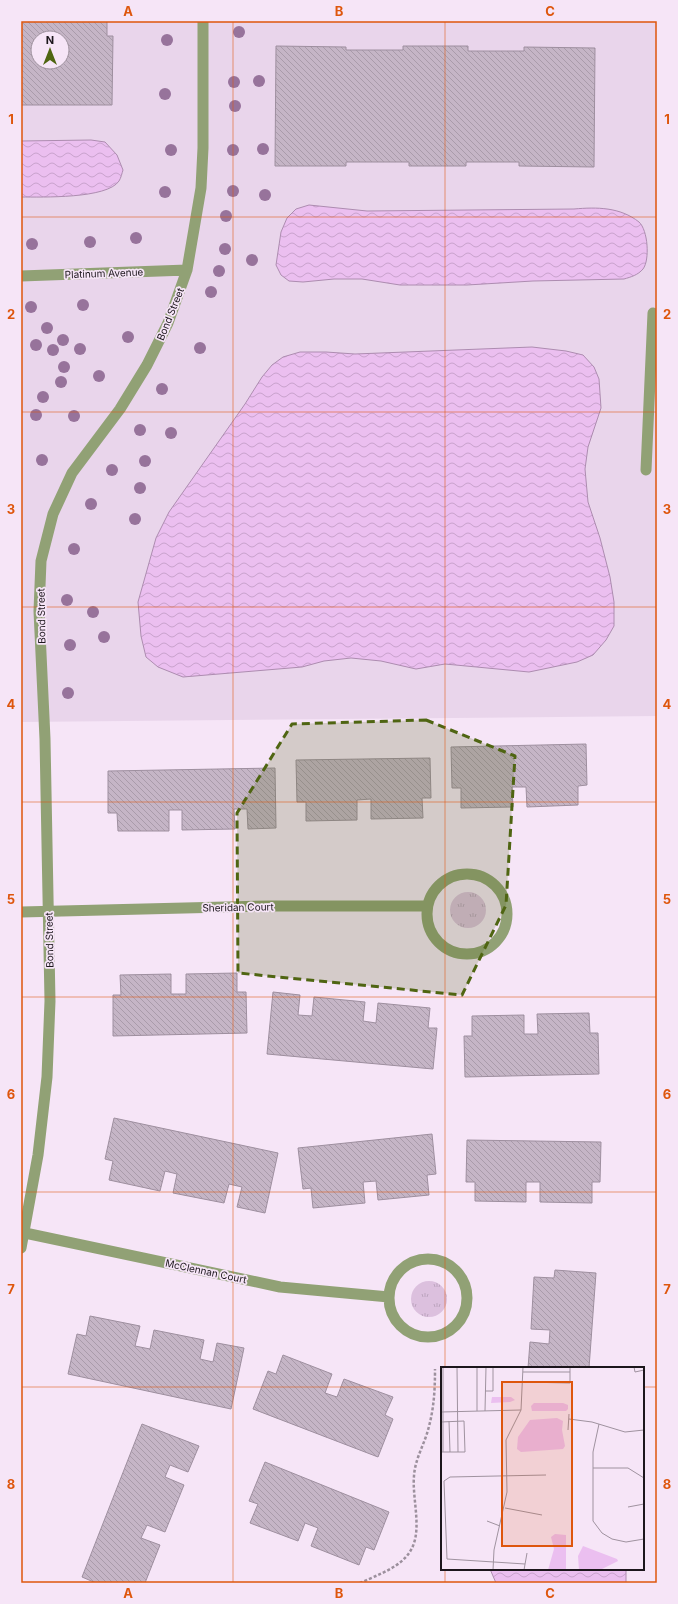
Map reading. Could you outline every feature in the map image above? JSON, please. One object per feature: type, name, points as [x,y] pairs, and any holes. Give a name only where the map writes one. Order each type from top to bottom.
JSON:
[{"type":"street","name":"Bond Street","points":[[21,1248],[38,1155],[47,1076],[50,1001],[45,739],[39,611],[41,561],[53,514],[72,473],[120,409],[147,365],[168,323],[187,270],[201,188],[203,140],[203,21]]},
{"type":"street","name":"Platinum Avenue","points":[[21,276],[187,270]]},
{"type":"street","points":[[646,470],[654,360],[653,313]]},
{"type":"street","points":[[465,873],[478,875],[490,881],[500,890],[505,902],[507,915],[504,928],[497,940],[487,948],[475,953],[462,954],[449,950],[438,942],[430,932],[427,919],[427,906],[432,893],[440,883],[452,876],[465,873]]},
{"type":"street","name":"Sheridan Court","points":[[21,912],[269,906],[427,906]]},
{"type":"street","name":"McClennan Court","points":[[24,1233],[280,1287],[389,1297]]},
{"type":"street","points":[[431,1259],[448,1264],[457,1272],[465,1287],[466,1304],[463,1315],[456,1324],[447,1331],[436,1336],[425,1336],[413,1334],[404,1328],[393,1314],[389,1297],[394,1281],[404,1267],[414,1262],[431,1259]]},
{"type":"path","points":[[360,1583],[385,1572],[402,1560],[411,1550],[416,1538],[413,1491],[414,1473],[419,1452],[428,1431],[433,1410],[435,1369]]},
{"type":"highlighted area","points":[[426,720],[515,756],[506,905],[462,995],[238,973],[237,813],[292,724]]},
{"type":"shaded area","points":[[21,21],[657,21],[657,716],[21,722]]},
{"type":"green space","points":[[472,892],[481,897],[485,903],[485,917],[481,923],[472,928],[464,928],[455,923],[451,917],[450,906],[455,897],[461,893]]},
{"type":"green space","points":[[433,1281],[442,1286],[446,1292],[446,1306],[442,1312],[433,1317],[425,1317],[416,1312],[412,1306],[411,1295],[416,1286],[422,1282]]},
{"type":"water","points":[[91,140],[105,142],[117,155],[123,170],[119,181],[112,187],[102,191],[73,196],[21,197],[21,141]]},
{"type":"water","points":[[309,205],[367,211],[608,209],[624,213],[639,222],[646,238],[647,259],[641,271],[634,276],[624,279],[533,281],[467,285],[400,285],[362,279],[334,279],[303,282],[289,281],[281,275],[276,265],[281,232],[287,218],[296,209]]},
{"type":"water","points":[[532,347],[566,351],[583,355],[594,367],[599,379],[601,408],[588,447],[585,469],[588,502],[600,538],[610,577],[614,602],[614,626],[606,640],[593,655],[577,662],[529,672],[445,664],[416,669],[381,661],[351,658],[324,661],[302,667],[183,677],[158,667],[146,657],[141,636],[138,602],[156,538],[169,512],[245,404],[262,377],[272,365],[283,357],[300,352],[355,354]]},
{"type":"water","points":[[490,1570],[626,1570],[626,1583],[496,1583]]},
{"type":"building","points":[[21,21],[107,21],[107,36],[113,36],[112,105],[21,105]]},
{"type":"building","points":[[276,46],[346,47],[346,50],[403,50],[403,46],[468,46],[468,51],[524,51],[524,47],[595,48],[594,167],[519,166],[519,162],[466,162],[466,166],[409,166],[409,162],[346,162],[346,166],[275,166]]},
{"type":"building","points":[[586,744],[587,785],[578,786],[578,805],[527,807],[526,787],[512,787],[513,807],[461,808],[461,788],[452,788],[451,747]]},
{"type":"building","points":[[430,758],[431,798],[422,798],[423,818],[371,819],[371,799],[357,800],[357,820],[306,821],[306,802],[297,802],[296,760]]},
{"type":"building","points":[[275,768],[276,828],[248,829],[247,809],[234,809],[235,829],[182,830],[182,810],[169,810],[169,831],[118,831],[117,813],[108,813],[108,771]]},
{"type":"building","points":[[237,973],[237,992],[246,992],[247,1033],[113,1036],[113,995],[121,995],[120,975],[171,974],[171,994],[186,994],[186,974]]},
{"type":"building","points":[[273,992],[300,995],[298,1015],[312,1016],[314,997],[365,1002],[363,1021],[376,1023],[378,1003],[430,1008],[428,1028],[437,1028],[433,1069],[267,1054]]},
{"type":"building","points":[[589,1013],[590,1033],[598,1033],[599,1074],[465,1077],[464,1036],[472,1036],[472,1016],[524,1015],[524,1034],[538,1034],[537,1014]]},
{"type":"building","points":[[114,1118],[278,1153],[265,1213],[237,1207],[242,1187],[229,1184],[224,1203],[173,1193],[177,1174],[165,1171],[160,1191],[109,1180],[113,1161],[105,1159]]},
{"type":"building","points":[[432,1134],[436,1174],[427,1175],[429,1195],[378,1200],[376,1181],[363,1182],[365,1203],[313,1208],[311,1188],[303,1189],[298,1148]]},
{"type":"building","points":[[467,1140],[601,1142],[600,1182],[592,1182],[592,1203],[540,1202],[540,1182],[526,1182],[526,1202],[475,1201],[475,1182],[466,1182]]},
{"type":"building","points":[[555,1270],[596,1273],[589,1367],[528,1367],[530,1342],[549,1344],[550,1330],[531,1329],[534,1277],[554,1278]]},
{"type":"building","points":[[90,1316],[140,1326],[135,1346],[150,1349],[154,1330],[204,1340],[200,1359],[213,1362],[217,1343],[244,1348],[231,1409],[68,1374],[77,1334],[86,1336]]},
{"type":"building","points":[[283,1355],[332,1374],[325,1393],[337,1397],[344,1379],[393,1397],[385,1415],[393,1419],[378,1457],[253,1409],[268,1371],[276,1374]]},
{"type":"building","points":[[142,1424],[199,1446],[188,1472],[170,1465],[165,1477],[184,1485],[165,1532],[147,1525],[141,1538],[160,1545],[145,1583],[96,1583],[82,1577]]},
{"type":"building","points":[[265,1462],[389,1512],[374,1550],[366,1547],[359,1565],[311,1546],[318,1528],[305,1523],[298,1541],[250,1523],[258,1504],[249,1501]]}]
